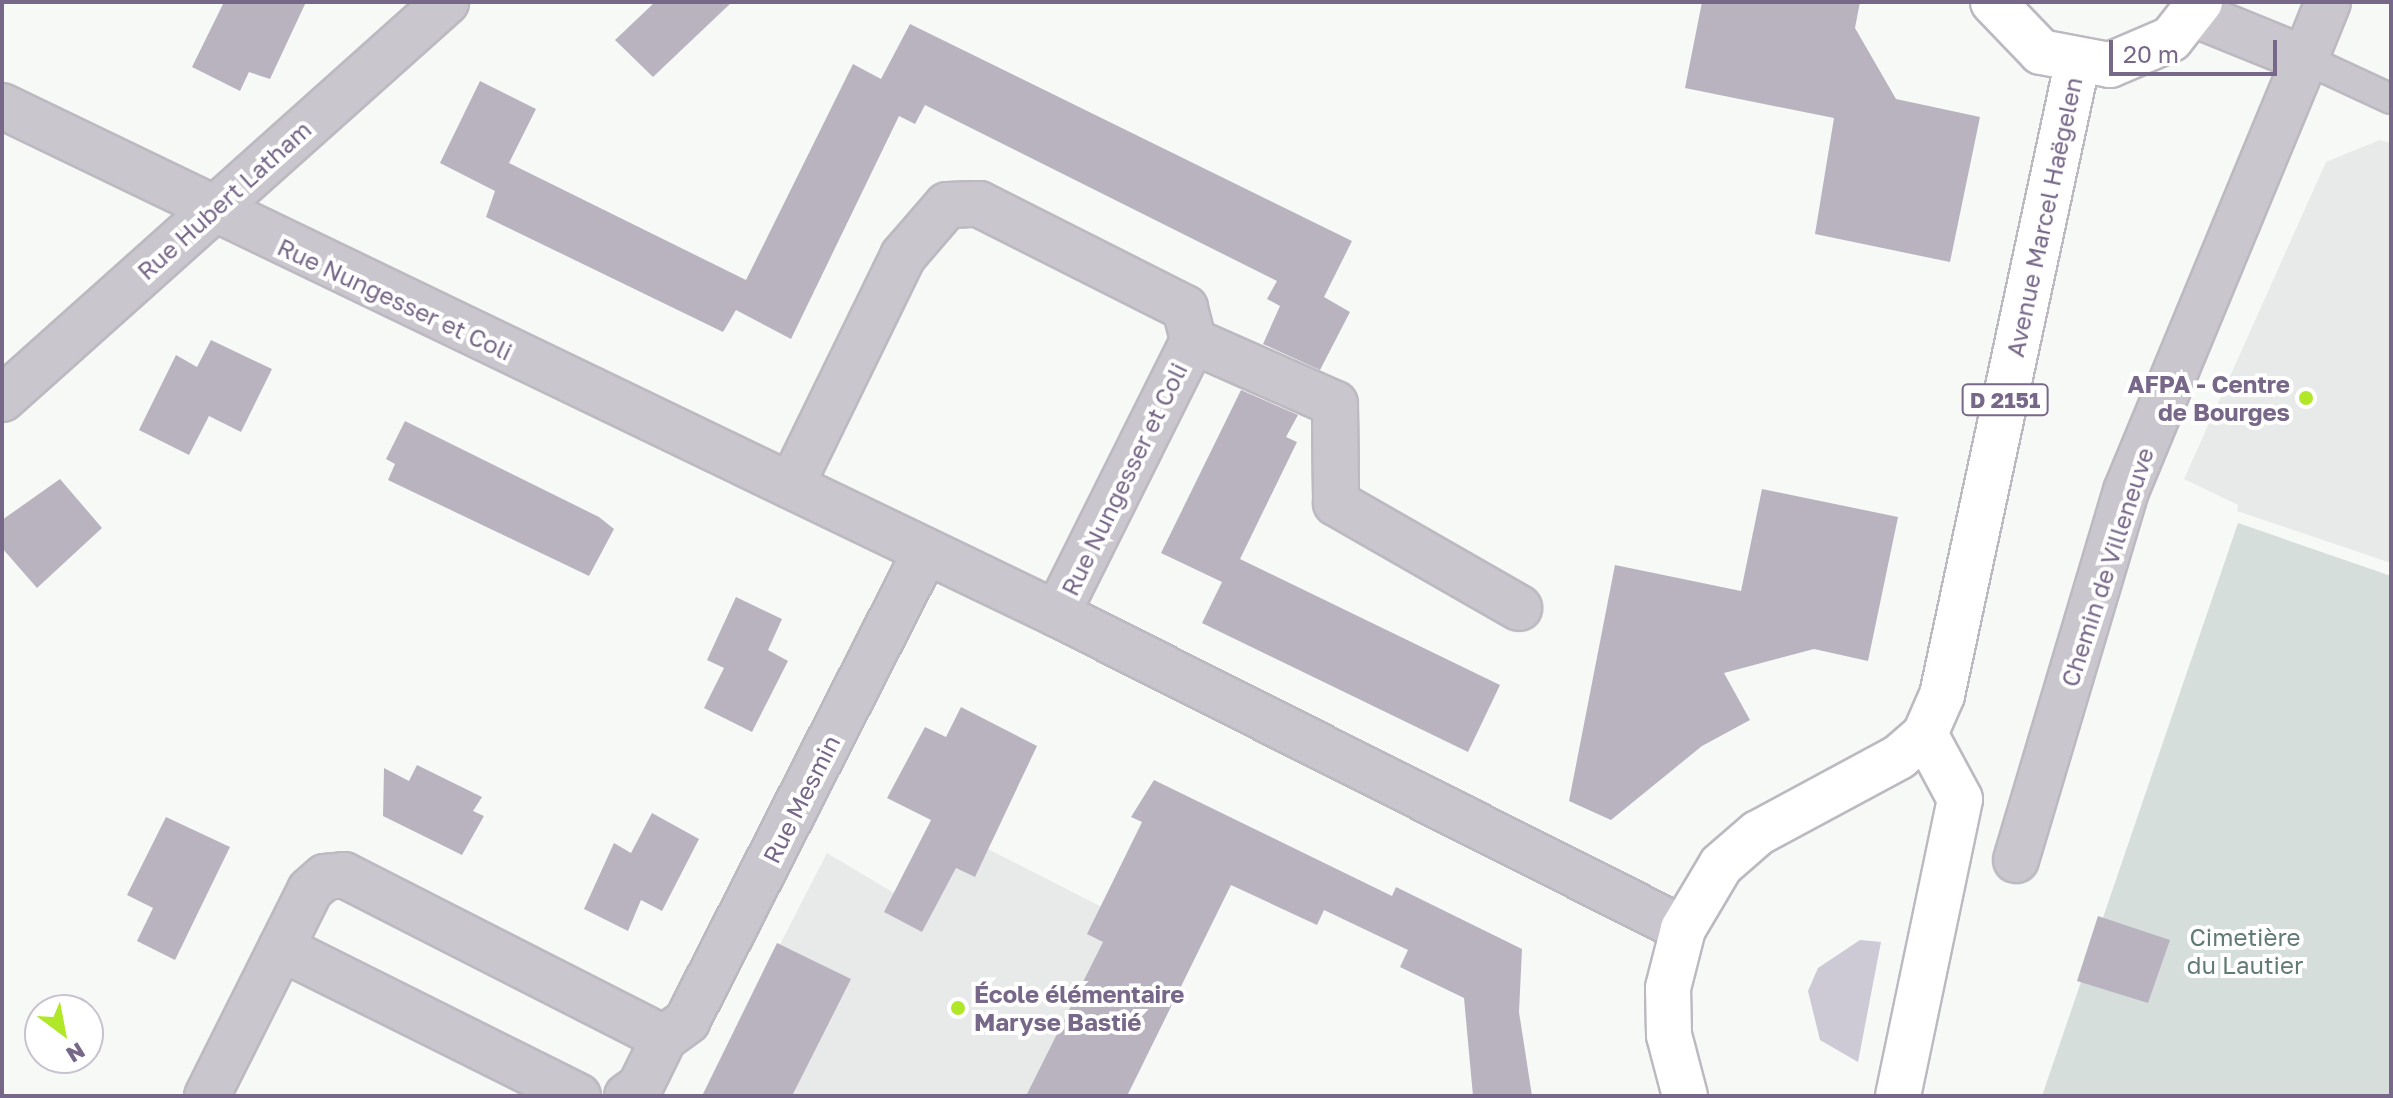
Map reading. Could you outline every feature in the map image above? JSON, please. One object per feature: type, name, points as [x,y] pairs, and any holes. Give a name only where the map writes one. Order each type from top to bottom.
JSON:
[{"type":"main road","points":[[1993,2],[2041,52],[2077,64],[2142,56],[2197,8]]},
{"type":"main road","name":"Avenue Marcel Haëgelen","points":[[1685,1096],[1667,1013],[1683,929],[1721,865],[1758,833],[1899,757],[1925,734],[1942,695],[2077,64]]},
{"type":"main road","points":[[1898,1096],[1960,799],[1925,734]]},
{"type":"street","name":"Rue Hubert Latham","points":[[2,399],[446,2]]},
{"type":"street","name":"Chemin de Villeneuve","points":[[2016,860],[2126,491],[2328,2]]},
{"type":"street","points":[[2197,8],[2305,59]]},
{"type":"street","name":"Rue Nungesser et Coli","points":[[2,106],[1057,614],[1683,929]]},
{"type":"street","name":"Rue Nungesser et Coli","points":[[791,486],[903,256],[947,205],[979,204],[1185,308],[1193,341],[1057,614]]},
{"type":"street","points":[[1193,341],[1335,404],[1336,503],[1519,608]]},
{"type":"street","name":"Rue Mesmin","points":[[627,1096],[640,1087],[664,1038],[687,1021],[926,551]]},
{"type":"street","points":[[207,1096],[310,890],[325,877],[344,875],[664,1038]]},
{"type":"street","points":[[281,948],[578,1096]]},
{"type":"lane","points":[[2305,59],[2391,99]]},
{"type":"shaded area","name":"AFPA - Centre de Bourges","points":[[2380,140],[2391,143],[2391,563],[2237,511],[2238,505],[2184,479],[2326,162]]},
{"type":"shaded area","name":"École élémentaire Maryse Bastié","points":[[978,844],[1196,955],[1127,1096],[702,1096],[827,853],[894,893],[905,870]]},
{"type":"shaded area","points":[[1860,940],[1881,942],[1858,1062],[1820,1040],[1808,991],[1818,968]]},
{"type":"green space","name":"Cimetière du Lautier","points":[[2238,523],[2391,576],[2391,1096],[2042,1096]]},
{"type":"building","points":[[224,2],[306,2],[270,79],[249,72],[240,91],[192,67]]},
{"type":"building","points":[[655,2],[732,2],[653,77],[615,40]]},
{"type":"building","points":[[1702,2],[1860,2],[1855,28],[1896,99],[1980,117],[1950,262],[1815,234],[1834,118],[1685,88]]},
{"type":"building","points":[[910,24],[1352,241],[1324,297],[1350,312],[1320,370],[1263,344],[1280,306],[1267,299],[1277,281],[925,105],[915,124],[899,116],[791,339],[736,310],[723,332],[486,217],[495,191],[440,163],[480,81],[536,109],[509,163],[746,280],[853,64],[881,79]]},
{"type":"building","points":[[211,340],[272,369],[241,432],[209,416],[189,455],[139,430],[176,355],[197,367]]},
{"type":"building","points":[[1241,390],[1298,415],[1286,437],[1297,442],[1240,559],[1500,685],[1468,752],[1202,623],[1222,582],[1161,553]]},
{"type":"building","points":[[405,421],[599,517],[614,529],[589,576],[388,480],[395,464],[386,459]]},
{"type":"building","points":[[60,479],[102,528],[37,588],[2,548],[2,520]]},
{"type":"building","points":[[1762,489],[1898,517],[1868,661],[1814,649],[1724,673],[1750,720],[1702,746],[1611,820],[1569,801],[1615,565],[1741,591]]},
{"type":"building","points":[[736,597],[782,619],[768,650],[788,661],[752,732],[704,708],[724,668],[707,660]]},
{"type":"building","points":[[961,707],[1037,746],[975,877],[956,868],[922,932],[884,912],[931,820],[887,798],[925,727],[946,737]]},
{"type":"building","points":[[417,765],[482,797],[473,811],[484,816],[462,855],[383,816],[384,768],[409,781]]},
{"type":"building","points":[[1154,780],[1392,896],[1396,887],[1522,949],[1519,1012],[1532,1096],[1473,1096],[1464,998],[1400,967],[1408,950],[1324,910],[1317,925],[1231,885],[1127,1096],[1026,1096],[1103,942],[1087,934],[1142,822],[1131,817]]},
{"type":"building","points":[[652,813],[699,839],[662,911],[641,900],[628,931],[584,909],[614,843],[631,853]]},
{"type":"building","points":[[166,817],[230,847],[175,960],[137,941],[153,908],[127,895]]},
{"type":"building","points":[[2098,916],[2170,940],[2148,1003],[2077,981]]},
{"type":"building","points":[[777,943],[851,979],[792,1096],[702,1096]]},
{"type":"place","name":"AFPA - Centre de Bourges","points":[[2306,398]]},
{"type":"place","name":"École élémentaire Maryse Bastié","points":[[958,1008]]}]
